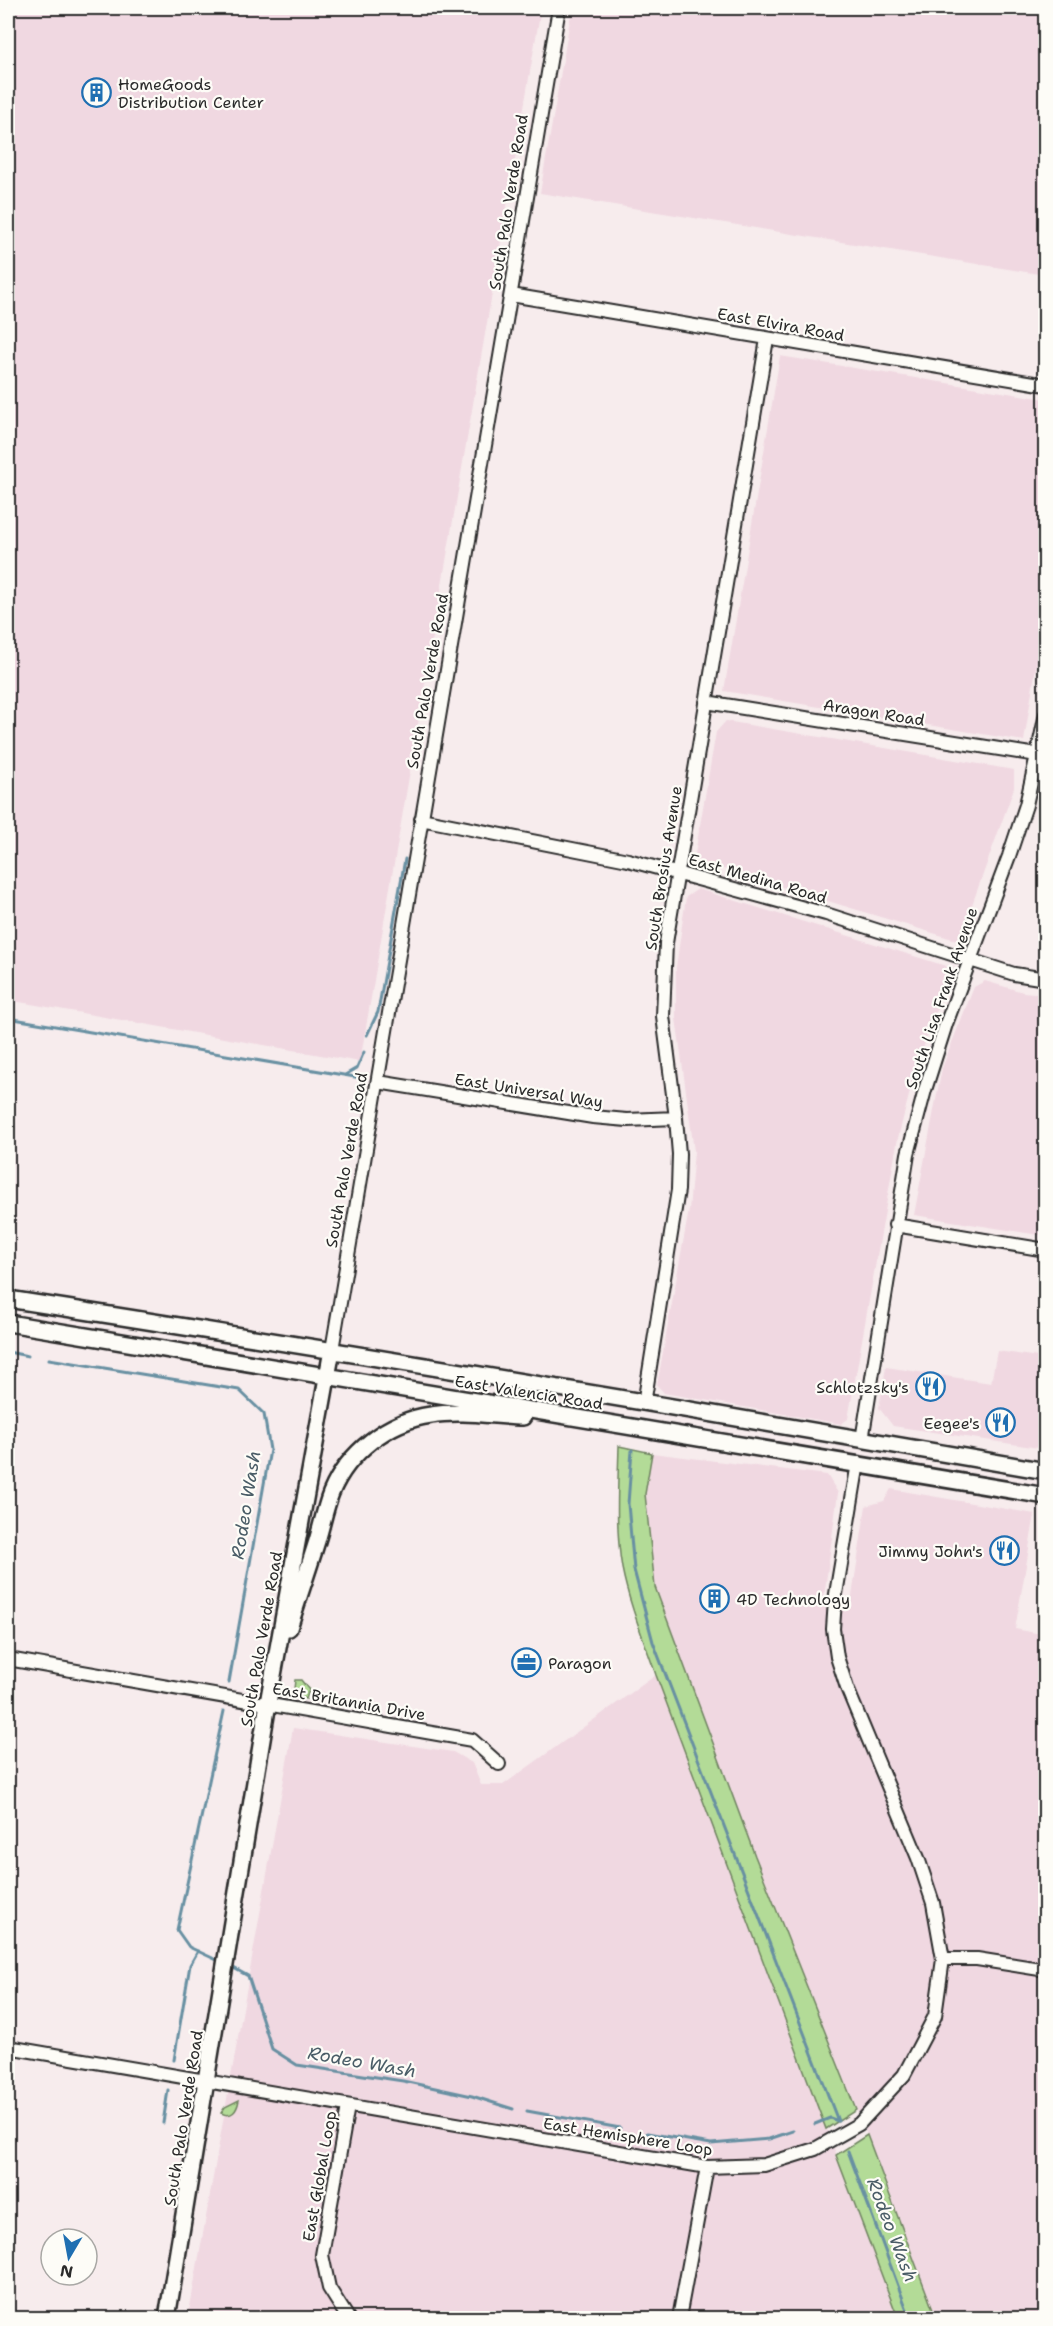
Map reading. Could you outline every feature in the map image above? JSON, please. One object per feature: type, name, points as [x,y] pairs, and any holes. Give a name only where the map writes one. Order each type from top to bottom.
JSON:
[{"type":"main road","name":"East Valencia Road","points":[[8,1299],[332,1350],[1046,1471]]},
{"type":"main road","name":"East Valencia Road","points":[[8,1323],[1046,1496]]},
{"type":"main road","name":"South Palo Verde Road","points":[[167,2319],[208,2081],[271,1685],[332,1350]]},
{"type":"main road","points":[[271,1685],[331,1492],[347,1465],[363,1447],[388,1429],[409,1419],[447,1413],[597,1421]]},
{"type":"main road","points":[[858,1464],[862,1440]]},
{"type":"street","name":"South Palo Verde Road","points":[[332,1350],[559,8]]},
{"type":"street","name":"East Elvira Road","points":[[511,295],[1046,385]]},
{"type":"street","name":"South Brosius Avenue","points":[[644,1404],[678,1190],[679,1154],[676,1118],[663,1016],[666,944],[767,339]]},
{"type":"street","name":"Aragon Road","points":[[706,702],[1038,755]]},
{"type":"street","name":"South Lisa Frank Avenue","points":[[862,1440],[908,1154],[946,1024],[1010,856],[1026,805],[1046,714]]},
{"type":"street","name":"East Medina Road","points":[[421,819],[628,860],[826,914],[1014,974],[1046,979]]},
{"type":"street","name":"East Universal Way","points":[[378,1082],[593,1117],[627,1120],[676,1118]]},
{"type":"street","points":[[895,1225],[1046,1250]]},
{"type":"street","name":"East Hemisphere Loop","points":[[8,2047],[707,2167],[764,2165],[815,2149],[859,2124],[904,2075],[935,2016],[943,1959],[933,1903],[918,1858],[856,1712],[837,1657],[833,1629],[835,1600],[858,1464]]},
{"type":"street","name":"East Britannia Drive","points":[[8,1659],[472,1740],[499,1764]]},
{"type":"street","points":[[943,1959],[977,1959],[1046,1970]]},
{"type":"street","name":"East Global Loop","points":[[348,2106],[322,2255],[329,2288],[348,2319]]},
{"type":"street","points":[[679,2319],[707,2167]]},
{"type":"shaded area","points":[[8,8],[541,8],[360,1062],[8,1000]]},
{"type":"shaded area","points":[[572,8],[1045,8],[1045,275],[540,193]]},
{"type":"shaded area","points":[[780,356],[1045,399],[1045,612],[1024,741],[724,691]]},
{"type":"shaded area","points":[[726,721],[1014,770],[1014,788],[959,941],[694,860],[716,732]]},
{"type":"shaded area","points":[[698,889],[946,966],[948,979],[916,1068],[898,1138],[848,1419],[841,1424],[664,1393],[657,1385],[689,1210],[694,1151],[676,1018],[676,967],[686,897]]},
{"type":"shaded area","points":[[985,981],[1023,992],[1045,994],[1045,1236],[914,1215],[942,1068],[974,987]]},
{"type":"shaded area","points":[[997,1351],[1045,1358],[1045,1449],[893,1426],[879,1408],[886,1367],[991,1383]]},
{"type":"shaded area","points":[[652,1453],[827,1475],[838,1493],[824,1597],[851,1602],[866,1506],[884,1501],[891,1489],[1035,1514],[1015,1629],[1046,1635],[1045,2318],[936,2318],[867,2135],[755,1856],[655,1587],[645,1494]]},
{"type":"shaded area","points":[[656,1675],[898,2318],[188,2318],[293,1728],[453,1752],[472,1763],[481,1785],[503,1785]]},
{"type":"green space","points":[[619,1446],[652,1453],[645,1494],[655,1587],[755,1856],[856,2110],[826,2129],[637,1622],[622,1568],[618,1538]]},
{"type":"green space","points":[[295,1680],[301,1680],[309,1690],[306,1699],[299,1697],[294,1689]]},
{"type":"green space","points":[[239,2100],[231,2114],[221,2113],[225,2107]]},
{"type":"green space","points":[[867,2135],[936,2318],[898,2318],[836,2155]]},
{"type":"waterway","points":[[367,1035],[378,1012],[405,859]]},
{"type":"waterway","points":[[8,1018],[361,1078]]},
{"type":"waterway","points":[[345,1075],[357,1068],[364,1052]]},
{"type":"waterway","name":"Rodeo Wash","points":[[8,1352],[28,1356]]},
{"type":"waterway","name":"Rodeo Wash","points":[[49,1359],[239,1390],[264,1414],[270,1450],[229,1682]]},
{"type":"waterway","points":[[632,1450],[628,1504],[634,1570],[653,1642],[838,2121]]},
{"type":"waterway","name":"Rodeo Wash","points":[[221,1962],[189,1947],[177,1930],[224,1711]]},
{"type":"waterway","points":[[174,2060],[190,1965],[198,1951]]},
{"type":"waterway","name":"Rodeo Wash","points":[[230,1966],[248,1976],[272,2049],[297,2065],[403,2081],[472,2096],[513,2109]]},
{"type":"waterway","points":[[163,2123],[168,2090]]},
{"type":"waterway","name":"Rodeo Wash","points":[[527,2111],[620,2128]]},
{"type":"waterway","name":"Rodeo Wash","points":[[815,2124],[830,2118],[838,2121]]},
{"type":"waterway","name":"Rodeo Wash","points":[[647,2133],[711,2144],[769,2139],[793,2131]]},
{"type":"waterway","name":"Rodeo Wash","points":[[848,2151],[910,2318]]},
{"type":"place","name":"HomeGoods Distribution Center","points":[[97,93]]},
{"type":"place","name":"Schlotzsky's","points":[[930,1387]]},
{"type":"place","name":"Eegee's","points":[[1001,1423]]},
{"type":"place","name":"Jimmy John's","points":[[1004,1551]]},
{"type":"place","name":"4D Technology","points":[[715,1599]]},
{"type":"place","name":"Paragon","points":[[527,1663]]}]
